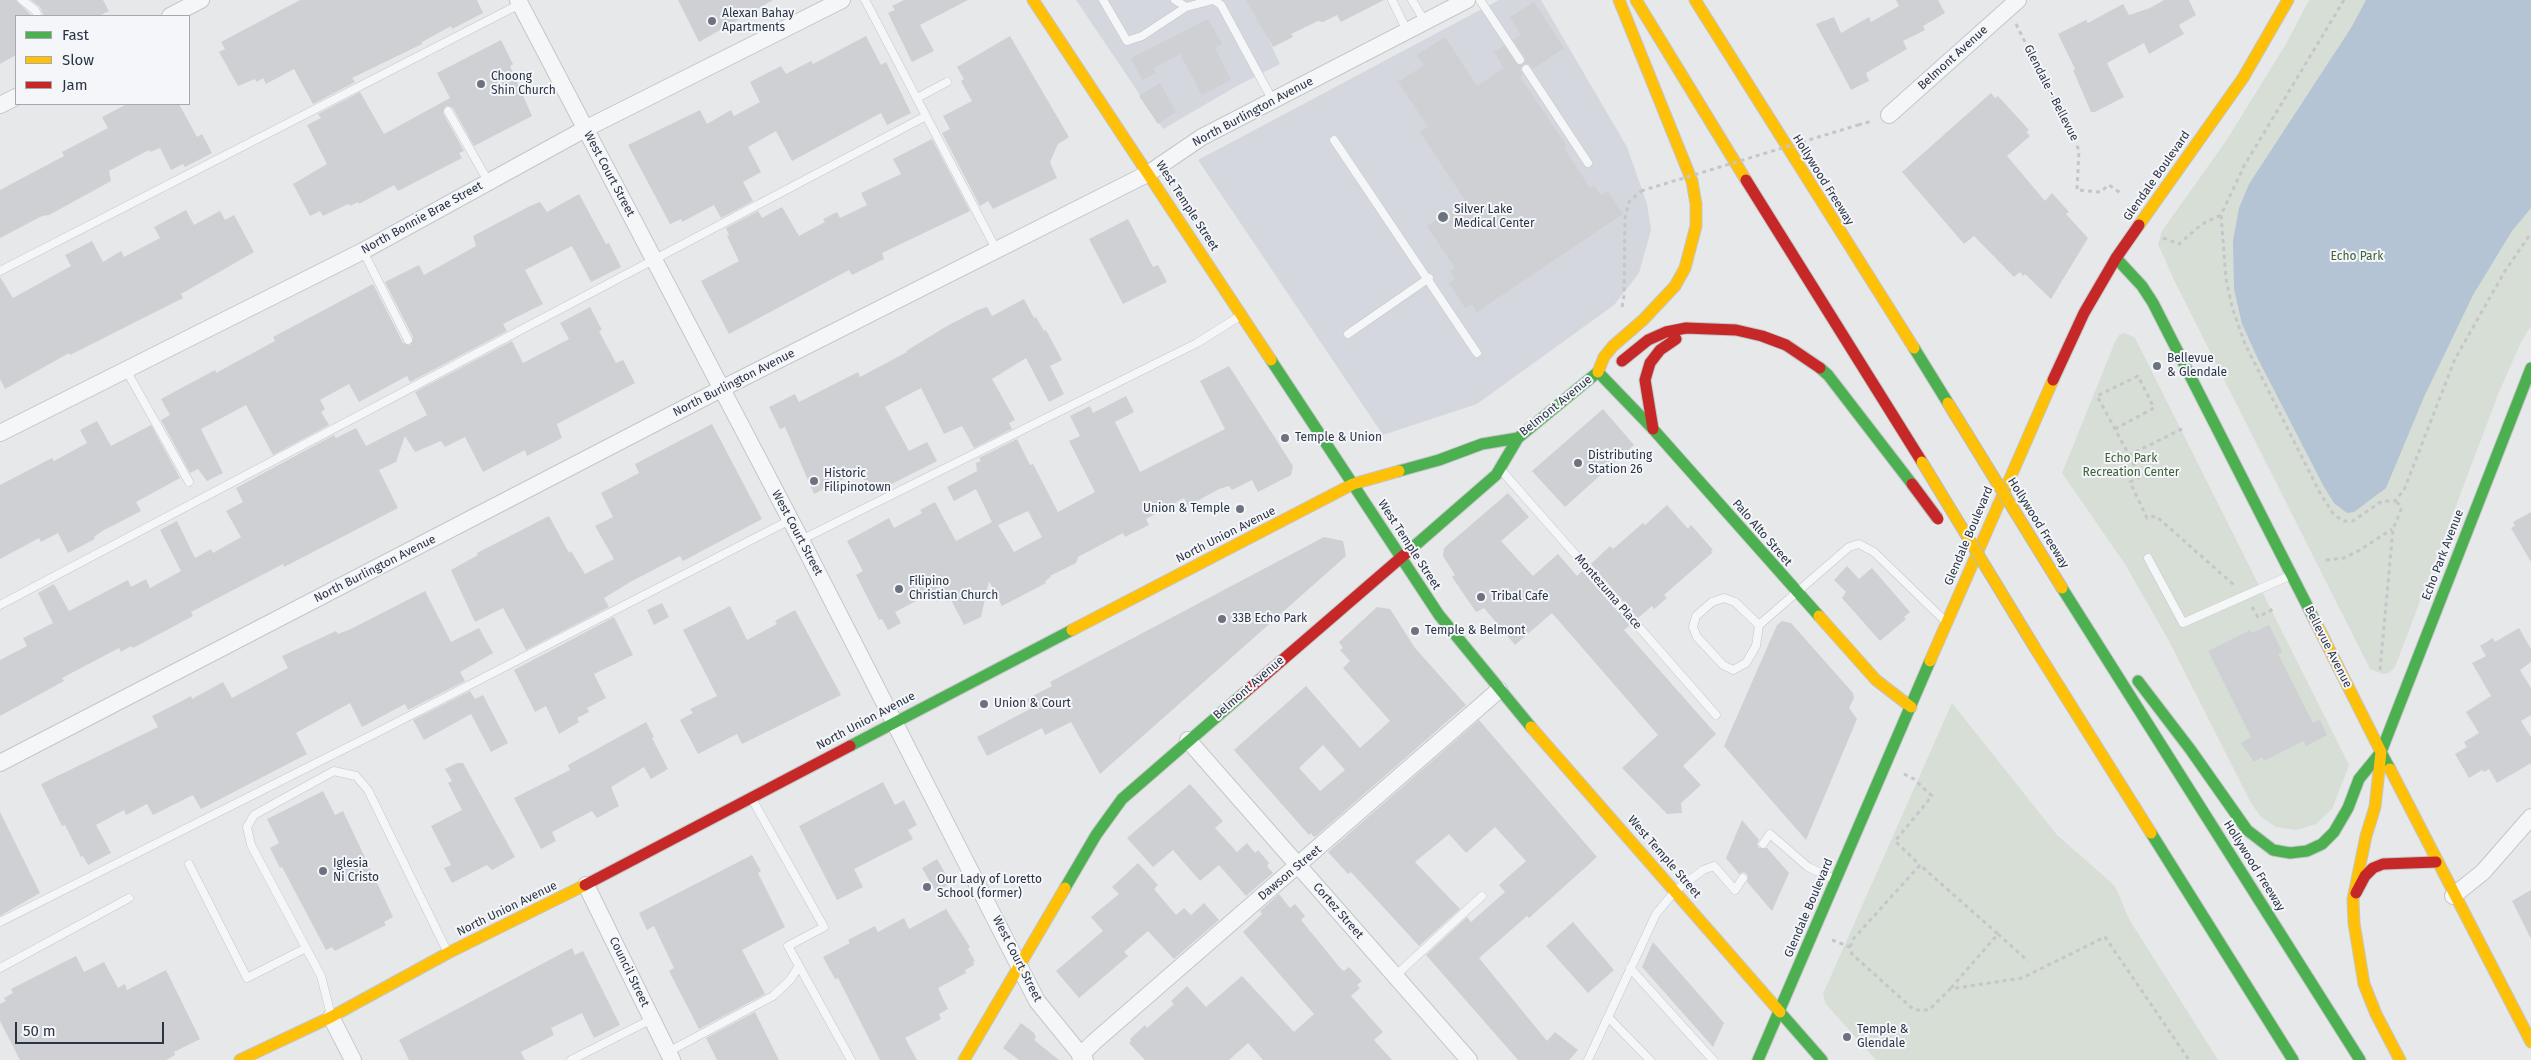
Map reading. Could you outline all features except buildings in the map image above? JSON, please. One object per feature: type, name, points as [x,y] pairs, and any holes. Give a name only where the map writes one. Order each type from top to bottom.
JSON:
[{"type":"main road","name":"West Temple Street","points":[[1033,0],[1439,615],[1500,690],[1822,1060]]},
{"type":"main road","points":[[1598,372],[1604,357],[1675,286],[1685,268],[1696,226],[1696,204],[1692,181],[1619,0]]},
{"type":"main road","points":[[1636,0],[1698,104],[1922,462],[2035,648],[2293,1060]]},
{"type":"main road","name":"Hollywood Freeway","points":[[1695,0],[2062,588],[2360,1060]]},
{"type":"main road","name":"Glendale Boulevard","points":[[1758,1060],[2070,340],[2116,258],[2243,78],[2288,0]]},
{"type":"main road","name":"Bellevue Avenue","points":[[2116,258],[2142,286],[2152,303],[2453,896],[2531,1042]]},
{"type":"main road","points":[[1598,372],[1612,367],[1648,340],[1666,332],[1693,327],[1736,330],[1762,336],[1786,345],[1808,358],[1828,375],[1947,531]]},
{"type":"main road","points":[[1653,429],[1645,380],[1650,363],[1660,350],[1673,341],[1693,332],[1715,329],[1736,330]]},
{"type":"main road","name":"Echo Park Avenue","points":[[2381,752],[2531,368]]},
{"type":"main road","name":"Palo Alto Street","points":[[1598,372],[1653,429],[1876,680],[1911,707]]},
{"type":"main road","name":"Belmont Avenue","points":[[964,1060],[1021,966],[1096,835],[1122,799],[1500,470],[1518,438],[1598,372]]},
{"type":"main road","name":"North Union Avenue","points":[[240,1060],[331,1017],[448,953],[586,885],[1353,484],[1439,460],[1482,444],[1518,438]]},
{"type":"main road","points":[[1959,546],[2035,648]]},
{"type":"main road","points":[[2062,588],[2126,666],[2190,749],[2247,830],[2259,841],[2274,850],[2290,853],[2307,851],[2322,844],[2334,832],[2348,808],[2359,779],[2381,752]]},
{"type":"main road","points":[[2381,752],[2374,807],[2366,836],[2354,899],[2355,940],[2364,984],[2380,1022],[2400,1060]]},
{"type":"main road","points":[[2354,899],[2365,876],[2373,868],[2383,864],[2436,862]]},
{"type":"street","points":[[172,15],[201,0]]},
{"type":"street","name":"North Bonnie Brae Street","points":[[0,433],[363,251],[585,129],[842,0]]},
{"type":"street","name":"North Burlington Avenue","points":[[0,763],[721,389],[1149,173],[1202,137],[1467,0]]},
{"type":"street","name":"West Court Street","points":[[519,2],[801,540],[1021,966],[1037,1001],[1082,1058]]},
{"type":"street","name":"Belmont Avenue","points":[[1889,115],[2010,3]]},
{"type":"street","points":[[0,106],[15,98]]},
{"type":"street","name":"Dawson Street","points":[[1082,1058],[1094,1042],[1500,690]]},
{"type":"street","name":"Cortez Street","points":[[1188,740],[1468,1060]]},
{"type":"street","points":[[2453,896],[2483,872],[2531,817]]},
{"type":"street","name":"Council Street","points":[[586,885],[670,1056]]},
{"type":"street","points":[[331,1017],[353,1060]]},
{"type":"lane","points":[[22,0],[35,10],[38,15]]},
{"type":"lane","points":[[865,0],[996,249]]},
{"type":"lane","points":[[1103,0],[1127,41],[1142,36],[1186,7],[1214,0],[1221,5],[1273,101]]},
{"type":"lane","points":[[1175,0],[1186,7]]},
{"type":"lane","points":[[1392,0],[1407,31]]},
{"type":"lane","points":[[1412,0],[1425,22]]},
{"type":"lane","points":[[1480,0],[1520,60]]},
{"type":"lane","points":[[0,271],[519,2]]},
{"type":"lane","points":[[1526,69],[1588,163]]},
{"type":"lane","points":[[917,98],[947,82]]},
{"type":"lane","points":[[448,111],[488,181]]},
{"type":"lane","points":[[0,605],[926,116]]},
{"type":"lane","points":[[1334,140],[1429,278],[1477,353]]},
{"type":"lane","points":[[363,251],[408,340]]},
{"type":"lane","points":[[1348,334],[1396,303],[1429,278]]},
{"type":"lane","points":[[801,540],[1197,343],[1241,315]]},
{"type":"lane","points":[[126,370],[189,482]]},
{"type":"lane","name":"Montezuma Place","points":[[1500,470],[1716,715]]},
{"type":"lane","points":[[0,922],[384,729],[790,520]]},
{"type":"lane","points":[[1759,625],[1735,602],[1724,598],[1712,602],[1696,616],[1692,627],[1697,637],[1722,665],[1733,670],[1746,663],[1756,646],[1759,625],[1849,547],[1859,544],[1874,552],[1947,622]]},
{"type":"lane","points":[[2148,558],[2183,623],[2291,575]]},
{"type":"lane","points":[[331,1017],[320,976],[251,845],[246,828],[254,815],[334,771],[356,776],[368,790],[448,953]]},
{"type":"lane","points":[[751,798],[824,927],[788,946],[851,1060]]},
{"type":"lane","points":[[1764,844],[1770,834],[1808,867],[1836,880]]},
{"type":"lane","points":[[189,864],[247,978],[306,948]]},
{"type":"lane","points":[[1588,1060],[1656,914],[1675,891],[1703,870],[1714,866],[1735,890],[1743,878]]},
{"type":"lane","points":[[1395,976],[1482,896]]},
{"type":"lane","points":[[0,968],[129,898]]},
{"type":"lane","points":[[670,1056],[773,996],[790,980],[799,966]]},
{"type":"lane","points":[[1630,968],[1713,1060]]},
{"type":"lane","points":[[1608,1017],[1650,1060]]},
{"type":"lane","points":[[571,1060],[652,1019]]},
{"type":"path","points":[[2344,0],[2244,166],[2221,215],[2226,279],[2232,307],[2244,344],[2320,492],[2334,515],[2344,522],[2353,521],[2382,501],[2395,501],[2402,510],[2393,529],[2380,670]]},
{"type":"path","name":"Glendale - Bellevue","points":[[2010,3],[2080,150],[2077,190],[2100,192],[2109,185],[2122,194]]},
{"type":"path","points":[[1621,311],[1624,296],[1625,218],[1629,202],[1641,191],[1858,125]]},
{"type":"path","points":[[2162,238],[2179,244],[2202,224],[2221,215]]},
{"type":"path","points":[[2395,501],[2407,483],[2455,359],[2505,271],[2531,233]]},
{"type":"path","points":[[2115,429],[2154,408],[2138,376],[2097,396],[2140,477],[2130,482],[2147,518],[2156,516],[2245,596],[2258,617],[2275,608]]},
{"type":"path","points":[[2129,455],[2184,428]]},
{"type":"path","points":[[2326,560],[2344,558],[2383,538],[2393,529]]},
{"type":"path","points":[[1885,765],[1914,779],[1932,796],[1895,841],[2028,961]]},
{"type":"path","points":[[1920,865],[1854,938],[1850,946],[1852,954],[1914,1010],[1929,1010],[1998,934]]},
{"type":"path","points":[[1813,934],[1850,946]]},
{"type":"path","points":[[1950,989],[2022,978],[2105,937],[2189,1060]]},
{"type":"shaded area","points":[[1076,0],[1250,0],[1280,64],[1237,86],[1163,129]]},
{"type":"shaded area","name":"Silver Lake Medical Center","points":[[1499,0],[1541,0],[1627,147],[1647,204],[1651,230],[1639,273],[1614,305],[1477,404],[1383,435],[1198,160]]},
{"type":"green space","name":"Echo Park","points":[[2309,0],[2531,0],[2531,326],[2521,342],[2499,392],[2395,667],[2389,673],[2383,674],[2370,669],[2175,282],[2158,244],[2162,231],[2226,141],[2286,44]]},
{"type":"green space","name":"Echo Park Recreation Center","points":[[2125,333],[2135,338],[2349,765],[2332,809],[2316,824],[2296,830],[2276,827],[2261,817],[2251,803],[2169,641],[2125,564],[2062,473],[2115,342],[2119,335]]},
{"type":"green space","points":[[1952,703],[2057,835],[2115,886],[2129,919],[2218,1060],[1876,1060],[1825,1003],[1823,994]]},
{"type":"water","name":"Echo Park","points":[[2366,0],[2531,0],[2531,208],[2512,231],[2473,295],[2424,397],[2386,488],[2354,512],[2347,513],[2334,503],[2324,487],[2242,324],[2234,289],[2233,241],[2239,208],[2249,184],[2351,28]]},
{"type":"traffic: fast","points":[[2116,258],[2142,286],[2153,303],[2314,619]]},
{"type":"traffic: fast","points":[[1914,348],[1948,403]]},
{"type":"traffic: fast","points":[[1271,360],[1439,615],[1531,727]]},
{"type":"traffic: fast","points":[[1820,368],[1828,375],[1912,484]]},
{"type":"traffic: fast","points":[[2390,769],[2381,752],[2531,368]]},
{"type":"traffic: fast","points":[[1411,549],[1496,475],[1518,438],[1598,372]]},
{"type":"traffic: fast","points":[[1598,372],[1653,429],[1819,616]]},
{"type":"traffic: fast","points":[[1399,471],[1439,460],[1482,444],[1518,438]]},
{"type":"traffic: fast","points":[[2062,588],[2360,1060]]},
{"type":"traffic: fast","points":[[850,746],[1072,630]]},
{"type":"traffic: fast","points":[[1758,1060],[1930,661]]},
{"type":"traffic: fast","points":[[2138,681],[2190,749],[2247,830],[2273,850],[2290,853],[2307,851],[2322,844],[2334,832],[2348,808],[2359,779],[2381,752]]},
{"type":"traffic: fast","points":[[1065,888],[1096,835],[1122,799],[1243,694]]},
{"type":"traffic: fast","points":[[2151,833],[2293,1060]]},
{"type":"traffic: fast","points":[[1780,1012],[1822,1060]]},
{"type":"traffic: slow","points":[[1033,0],[1271,360]]},
{"type":"traffic: slow","points":[[1598,372],[1604,357],[1613,346],[1643,320],[1675,286],[1685,268],[1696,226],[1696,204],[1692,181],[1619,0]]},
{"type":"traffic: slow","points":[[1636,0],[1746,180]]},
{"type":"traffic: slow","points":[[1695,0],[1914,348]]},
{"type":"traffic: slow","points":[[2139,225],[2243,78],[2288,0]]},
{"type":"traffic: slow","points":[[1930,661],[2053,380]]},
{"type":"traffic: slow","points":[[1948,403],[2062,588]]},
{"type":"traffic: slow","points":[[1922,462],[2035,648]]},
{"type":"traffic: slow","points":[[1072,630],[1353,484],[1399,471]]},
{"type":"traffic: slow","points":[[1819,616],[1876,680],[1911,707]]},
{"type":"traffic: slow","points":[[2314,619],[2381,752]]},
{"type":"traffic: slow","points":[[2035,648],[2151,833]]},
{"type":"traffic: slow","points":[[1531,727],[1780,1012]]},
{"type":"traffic: slow","points":[[2381,752],[2375,807],[2366,836],[2353,899],[2354,923],[2364,984],[2376,1014],[2400,1060]]},
{"type":"traffic: slow","points":[[2390,769],[2531,1042]]},
{"type":"traffic: slow","points":[[240,1060],[331,1017],[448,953],[585,885]]},
{"type":"traffic: slow","points":[[964,1060],[1065,888]]},
{"type":"traffic: jam","points":[[1746,180],[1922,462]]},
{"type":"traffic: jam","points":[[2053,380],[2084,313],[2116,258],[2139,225]]},
{"type":"traffic: jam","points":[[1622,361],[1648,340],[1666,332],[1686,328],[1736,330],[1762,336],[1786,345],[1820,368]]},
{"type":"traffic: jam","points":[[1653,429],[1645,380],[1650,363],[1660,350],[1676,339]]},
{"type":"traffic: jam","points":[[1912,484],[1938,519]]},
{"type":"traffic: jam","points":[[1243,694],[1411,549]]},
{"type":"traffic: jam","points":[[585,885],[850,746]]},
{"type":"traffic: jam","points":[[2356,893],[2365,876],[2373,868],[2383,864],[2436,862]]},
{"type":"place","name":"Alexan Bahay Apartments","points":[[712,21]]},
{"type":"place","name":"Choong Shin Church","points":[[481,84]]},
{"type":"place","name":"Silver Lake Medical Center","points":[[1443,217]]},
{"type":"place","name":"Bellevue & Glendale","points":[[2157,366]]},
{"type":"place","name":"Temple & Union","points":[[1285,438]]},
{"type":"place","name":"Distributing Station 26","points":[[1578,463]]},
{"type":"place","name":"Historic Filipinotown","points":[[814,481]]},
{"type":"place","name":"Union & Temple","points":[[1240,509]]},
{"type":"place","name":"Filipino Christian Church","points":[[899,589]]},
{"type":"place","name":"Tribal Cafe","points":[[1481,597]]},
{"type":"place","name":"33B Echo Park","points":[[1222,619]]},
{"type":"place","name":"Temple & Belmont","points":[[1415,631]]},
{"type":"place","name":"Union & Court","points":[[984,704]]},
{"type":"place","name":"Iglesia Ni Cristo","points":[[323,871]]},
{"type":"place","name":"Our Lady of Loretto School (former)","points":[[927,887]]},
{"type":"place","name":"Temple & Glendale","points":[[1847,1037]]}]
